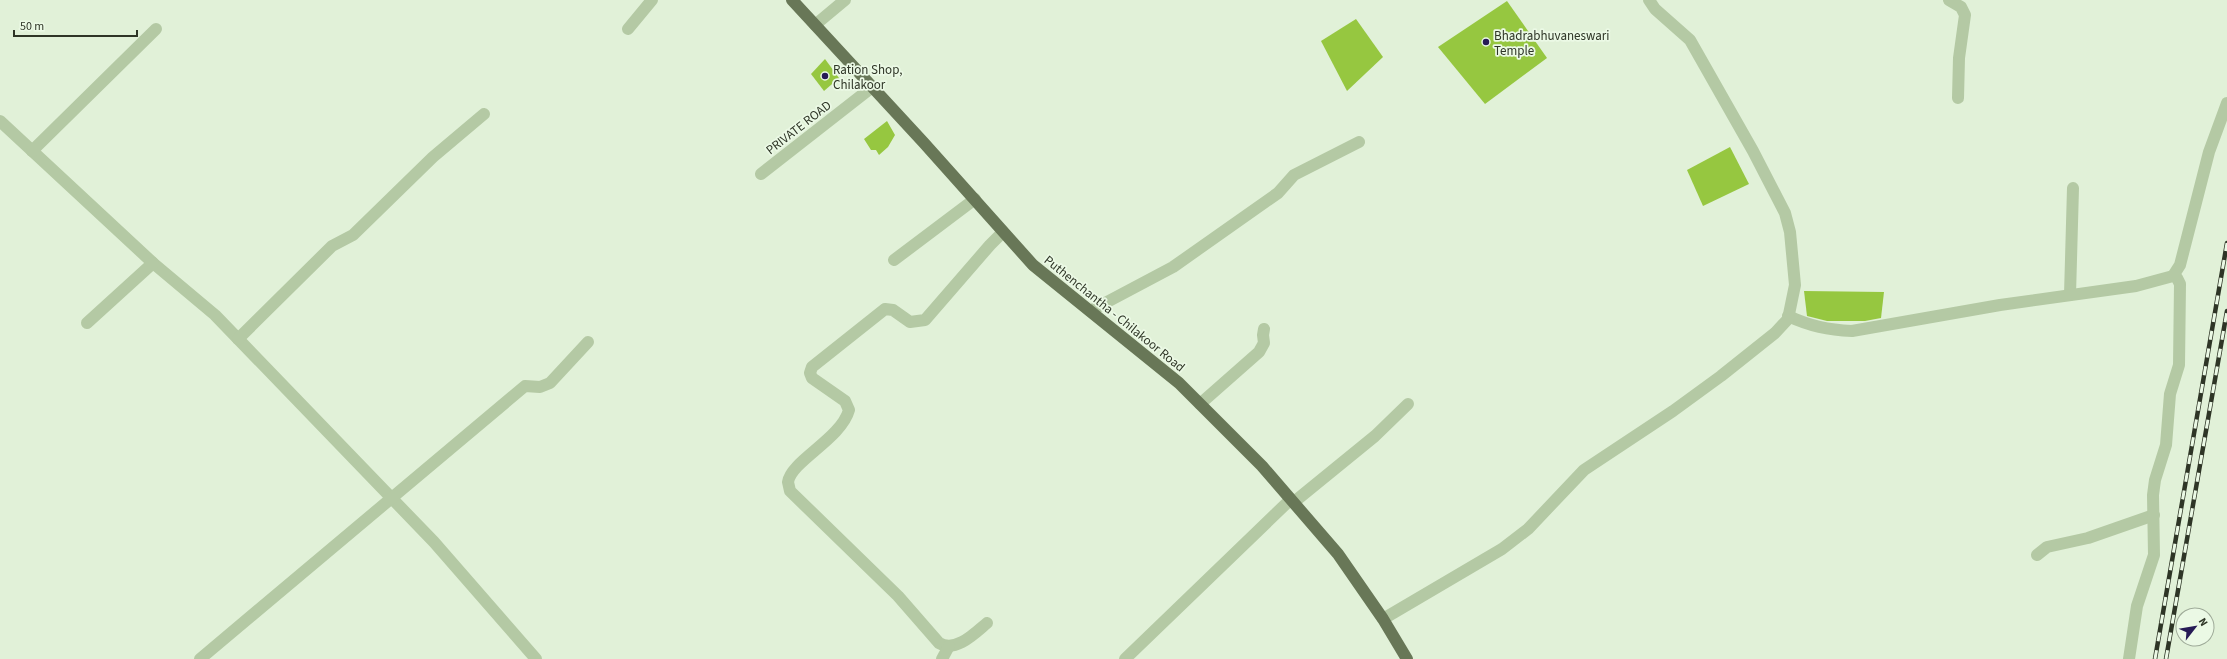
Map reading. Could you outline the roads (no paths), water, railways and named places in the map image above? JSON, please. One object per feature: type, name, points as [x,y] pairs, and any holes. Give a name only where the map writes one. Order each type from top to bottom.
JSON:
[{"type":"main road","name":"Puthenchantha - Chilakoor Road","points":[[792,0],[871,88],[975,199],[1033,265],[1179,383],[1292,500],[1338,554],[1383,619],[1407,659]]},
{"type":"street","points":[[628,29],[652,0]]},
{"type":"street","points":[[814,25],[845,0]]},
{"type":"street","points":[[1383,619],[1502,549],[1528,529],[1584,470],[1673,411],[1721,376],[1775,333],[1788,319],[1795,285],[1790,232],[1785,213],[1757,157],[1690,40],[1655,9],[1649,0]]},
{"type":"street","points":[[1949,0],[1961,7],[1965,14],[1959,58],[1958,98]]},
{"type":"street","points":[[32,151],[156,29]]},
{"type":"street","name":"PRIVATE ROAD","points":[[761,174],[871,88]]},
{"type":"street","points":[[1788,316],[1810,326],[1833,330],[1852,330],[2136,286],[2173,276],[2180,265],[2207,158],[2227,103]]},
{"type":"street","points":[[238,339],[332,246],[353,235],[433,156],[484,114]]},
{"type":"street","points":[[0,121],[153,263],[215,315],[434,542],[536,659]]},
{"type":"street","points":[[1090,311],[1173,267],[1278,193],[1294,174],[1359,142]]},
{"type":"street","points":[[2070,296],[2073,188]]},
{"type":"street","points":[[894,260],[975,199]]},
{"type":"street","points":[[988,623],[956,645],[949,646],[937,641],[898,596],[790,491],[788,478],[795,468],[839,428],[849,410],[845,401],[812,378],[810,373],[812,367],[885,309],[893,310],[910,322],[925,320],[1003,232]]},
{"type":"street","points":[[87,323],[153,263]]},
{"type":"street","points":[[2129,659],[2137,606],[2154,555],[2154,487],[2166,444],[2170,394],[2179,365],[2180,284],[2173,276]]},
{"type":"street","points":[[1200,404],[1259,352],[1264,344],[1264,330]]},
{"type":"street","points":[[200,659],[525,386],[540,387],[550,383],[588,342]]},
{"type":"street","points":[[1125,659],[1292,500],[1375,436],[1408,404]]},
{"type":"street","points":[[2037,555],[2051,545],[2088,538],[2154,515]]},
{"type":"street","points":[[942,659],[949,646]]},
{"type":"railway","points":[[2155,659],[2227,243]]},
{"type":"railway","points":[[2166,659],[2227,311]]},
{"type":"place","name":"Bhadrabhuvaneswari Temple","points":[[1486,42]]},
{"type":"place","name":"Ration Shop, Chilakoor","points":[[825,76]]}]
